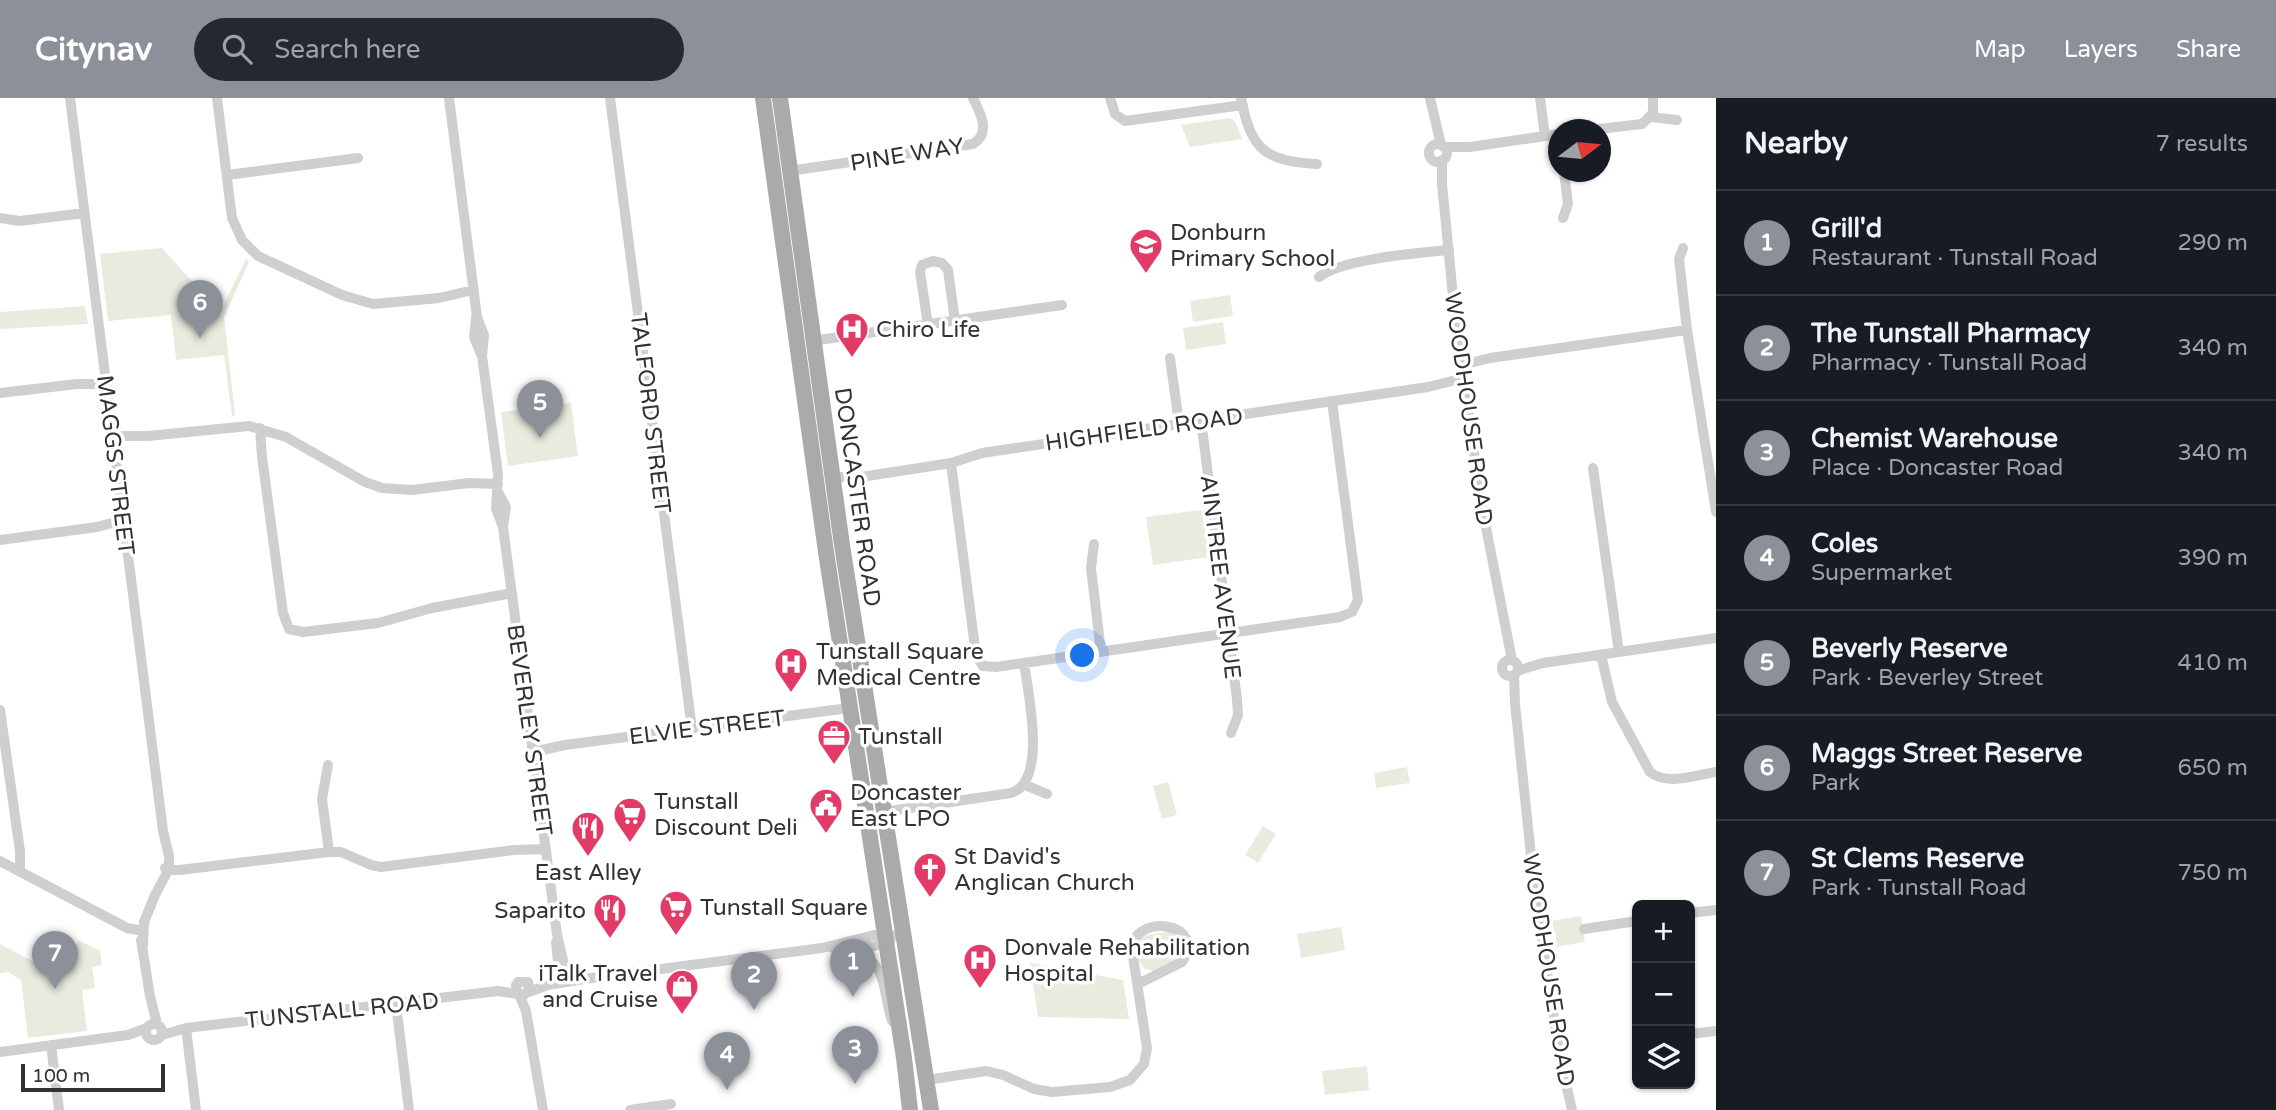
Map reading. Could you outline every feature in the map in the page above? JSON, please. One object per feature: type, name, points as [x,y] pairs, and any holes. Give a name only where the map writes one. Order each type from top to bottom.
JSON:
[{"type":"main road","name":"DONCASTER ROAD","points":[[764,98],[931,1110]]},
{"type":"main road","name":"DONCASTER ROAD","points":[[780,98],[813,341],[849,708],[910,1110]]},
{"type":"street","name":"MAGGS STREET","points":[[70,98],[163,831],[169,856],[166,871]]},
{"type":"street","points":[[218,98],[235,226],[246,245],[265,260],[360,301],[392,304],[474,294]]},
{"type":"street","name":"BEVERLEY STREET","points":[[449,98],[477,317],[474,337],[482,356],[498,483],[496,509],[503,527],[564,982]]},
{"type":"street","name":"TALFORD STREET","points":[[610,98],[692,729]]},
{"type":"street","name":"PINE WAY","points":[[789,172],[973,144],[981,138],[984,129],[973,98]]},
{"type":"street","points":[[1110,98],[1116,116],[1127,122],[1242,102],[1250,132],[1266,152],[1284,160],[1317,164]]},
{"type":"street","name":"WOODHOUSE ROAD","points":[[1430,98],[1439,152],[1464,382],[1488,542],[1512,668],[1533,874],[1559,1053],[1572,1110]]},
{"type":"street","points":[[1540,98],[1545,136]]},
{"type":"street","points":[[1611,126],[1642,117],[1648,109],[1647,98]]},
{"type":"street","points":[[1611,127],[1638,125],[1651,117],[1654,110],[1653,98]]},
{"type":"street","points":[[1651,117],[1677,120]]},
{"type":"street","points":[[1439,152],[1548,136]]},
{"type":"street","points":[[227,175],[358,159]]},
{"type":"street","points":[[1563,218],[1568,204],[1565,182]]},
{"type":"street","points":[[0,218],[19,221],[85,213]]},
{"type":"street","points":[[1683,248],[1679,259],[1687,330],[1716,512]]},
{"type":"street","points":[[1319,278],[1330,270],[1347,265],[1449,250]]},
{"type":"street","points":[[928,325],[920,272],[922,265],[933,261],[942,263],[948,270],[955,321]]},
{"type":"street","points":[[813,341],[1062,305]]},
{"type":"street","points":[[1462,362],[1687,330]]},
{"type":"street","points":[[1170,358],[1179,423]]},
{"type":"street","points":[[0,393],[105,381]]},
{"type":"street","name":"HIGHFIELD ROAD","points":[[827,482],[850,482],[861,477],[951,463],[982,453],[1464,382]]},
{"type":"street","points":[[951,463],[978,660],[983,666],[1024,663],[1346,615],[1354,610],[1357,603],[1332,401]]},
{"type":"street","name":"AINTREE AVENUE","points":[[1201,420],[1238,708],[1231,733]]},
{"type":"street","points":[[112,440],[240,426],[260,428],[286,437],[365,482],[382,488],[412,490],[468,483],[498,483]]},
{"type":"street","points":[[260,428],[283,613],[289,629],[303,632],[378,623],[438,607],[512,597]]},
{"type":"street","points":[[1593,468],[1619,652]]},
{"type":"street","points":[[0,540],[123,524]]},
{"type":"street","points":[[1094,544],[1091,568],[1101,652]]},
{"type":"street","points":[[1512,668],[1716,638]]},
{"type":"street","points":[[1604,654],[1609,692],[1615,709],[1653,775],[1669,779],[1716,772]]},
{"type":"street","points":[[883,812],[1011,793],[1025,785],[1033,728],[1024,663]]},
{"type":"street","name":"ELVIE STREET","points":[[532,749],[849,708]]},
{"type":"street","points":[[0,710],[17,841],[15,870]]},
{"type":"street","points":[[328,765],[322,799],[329,852]]},
{"type":"street","points":[[1025,785],[1047,794]]},
{"type":"street","points":[[154,1029],[141,914],[155,895],[166,871],[329,852],[341,852],[381,867],[545,846]]},
{"type":"street","points":[[0,861],[127,928],[141,931]]},
{"type":"street","points":[[1695,913],[1716,910]]},
{"type":"street","points":[[1584,929],[1632,922]]},
{"type":"street","points":[[927,1080],[986,1071],[1052,1092],[1123,1084],[1140,1071],[1146,1056],[1147,1039],[1132,950],[1135,938],[1149,929],[1170,926],[1179,929],[1185,937],[1188,949],[1182,962],[1138,984]]},
{"type":"street","name":"TUNSTALL ROAD","points":[[822,948],[853,949],[904,936]]},
{"type":"street","name":"TUNSTALL ROAD","points":[[0,1052],[154,1029],[186,1028],[523,989],[822,948],[855,938],[886,939]]},
{"type":"street","points":[[853,949],[872,959],[880,970],[887,1004],[904,1058]]},
{"type":"street","points":[[523,989],[543,1110]]},
{"type":"street","points":[[396,1004],[409,1110]]},
{"type":"street","points":[[186,1028],[196,1110]]},
{"type":"street","points":[[1695,1033],[1716,1031]]},
{"type":"street","points":[[51,1045],[59,1110]]},
{"type":"street","points":[[631,1110],[671,1104]]},
{"type":"shaded area","points":[[1230,118],[1235,121],[1242,139],[1190,147],[1181,125]]},
{"type":"shaded area","points":[[162,248],[220,312],[246,259],[249,262],[224,317],[235,415],[232,416],[224,355],[176,360],[171,315],[108,321],[100,254]]},
{"type":"shaded area","points":[[1230,295],[1233,316],[1193,322],[1190,301]]},
{"type":"shaded area","points":[[85,306],[88,324],[0,329],[0,312]]},
{"type":"shaded area","points":[[1223,322],[1226,344],[1186,350],[1183,328]]},
{"type":"shaded area","points":[[571,403],[578,456],[508,466],[501,412]]},
{"type":"shaded area","points":[[1202,510],[1209,557],[1153,565],[1146,517]]},
{"type":"shaded area","points":[[1407,767],[1410,783],[1376,788],[1374,773]]},
{"type":"shaded area","points":[[1168,782],[1177,815],[1162,819],[1153,786]]},
{"type":"shaded area","points":[[1263,826],[1276,834],[1258,863],[1245,855]]},
{"type":"shaded area","points":[[1581,916],[1585,942],[1555,947],[1556,935],[1551,921]]},
{"type":"shaded area","points":[[1341,927],[1345,950],[1301,958],[1297,934]]},
{"type":"shaded area","points":[[1168,932],[1180,938],[1178,960],[1155,971],[1145,969],[1138,958],[1140,942],[1147,936]]},
{"type":"shaded area","points":[[78,940],[100,951],[102,965],[92,967],[95,988],[82,990],[87,1031],[28,1038],[21,980],[8,972],[0,973],[0,944],[61,976]]},
{"type":"shaded area","points":[[1030,963],[1123,980],[1129,1019],[1038,1017]]},
{"type":"shaded area","points":[[1367,1066],[1369,1090],[1325,1095],[1322,1071]]},
{"type":"place","name":"Donburn Primary School","points":[[1146,275]]},
{"type":"place","name":"Maggs Street Reserve","points":[[200,338]]},
{"type":"place","name":"Chiro Life","points":[[852,359]]},
{"type":"place","name":"Beverly Reserve","points":[[540,438]]},
{"type":"place","name":"Tunstall Square Medical Centre","points":[[791,694]]},
{"type":"place","name":"Tunstall","points":[[834,766]]},
{"type":"place","name":"Doncaster East LPO","points":[[826,835]]},
{"type":"place","name":"Tunstall Discount Deli","points":[[630,844]]},
{"type":"place","name":"East Alley","points":[[588,858]]},
{"type":"place","name":"St David's Anglican Church","points":[[930,899]]},
{"type":"place","name":"Tunstall Square","points":[[676,937]]},
{"type":"place","name":"Saparito","points":[[610,940]]},
{"type":"place","name":"St Clems Reserve","points":[[55,989]]},
{"type":"place","name":"Donvale Rehabilitation Hospital","points":[[980,990]]},
{"type":"place","name":"Grill'd","points":[[853,997]]},
{"type":"place","name":"The Tunstall Pharmacy","points":[[754,1010]]},
{"type":"place","name":"iTalk Travel and Cruise","points":[[682,1016]]},
{"type":"place","name":"Chemist Warehouse","points":[[855,1084]]},
{"type":"place","name":"Coles","points":[[727,1090]]}]
